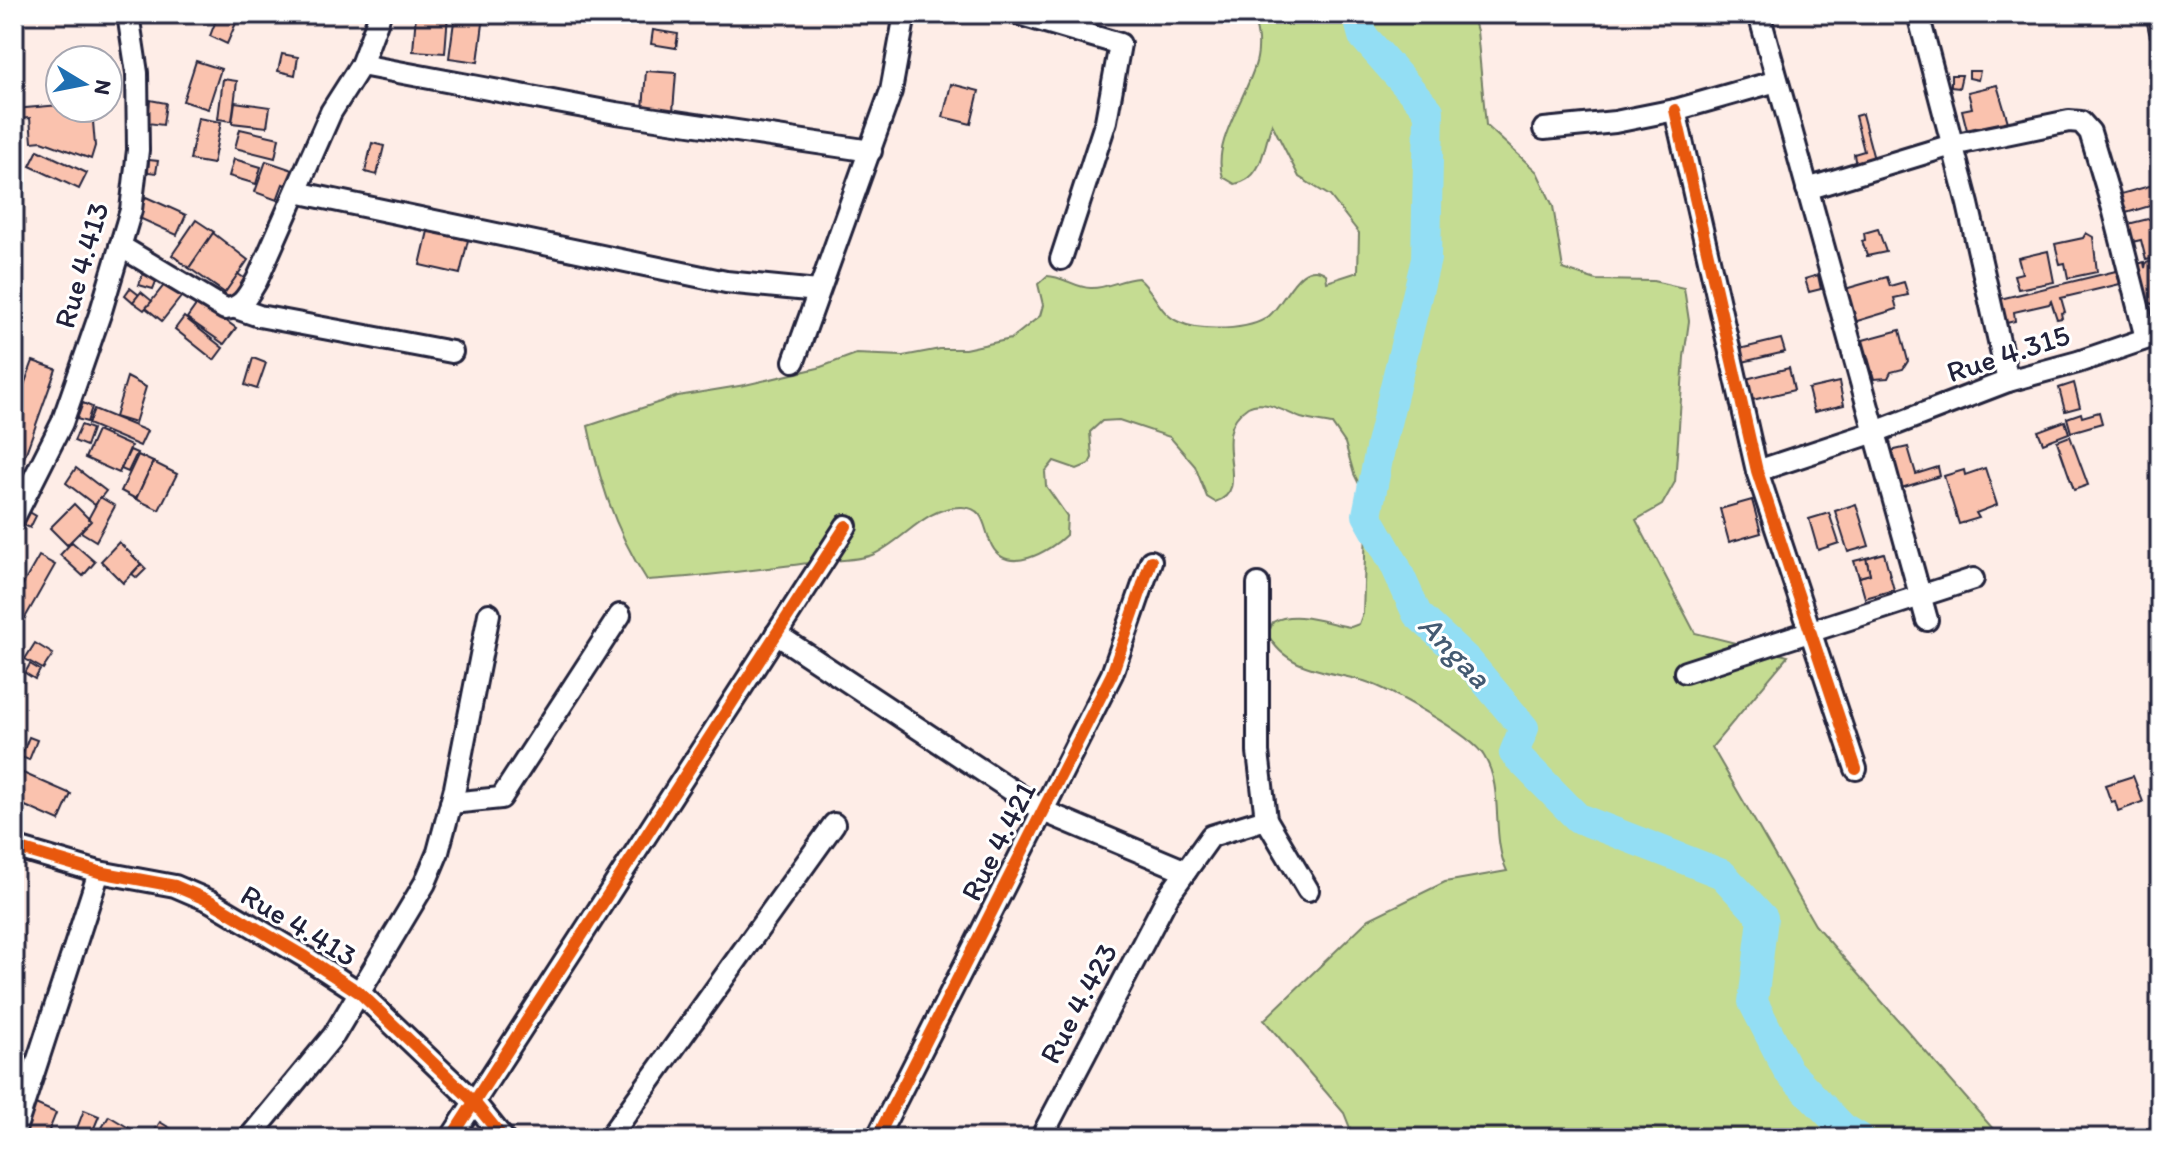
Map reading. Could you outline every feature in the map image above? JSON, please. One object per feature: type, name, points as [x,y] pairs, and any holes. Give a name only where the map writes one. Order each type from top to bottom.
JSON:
[{"type":"street","name":"Rue 4.413","points":[[14,518],[62,423],[101,311],[131,210],[138,150],[137,73],[128,14]]},
{"type":"street","points":[[236,308],[257,280],[331,112],[361,65],[380,14]]},
{"type":"street","points":[[794,361],[891,91],[905,14]]},
{"type":"street","points":[[1018,14],[1120,44],[1106,121],[1061,259]]},
{"type":"street","points":[[1759,14],[1927,620]]},
{"type":"street","points":[[1918,14],[2008,381]]},
{"type":"street","points":[[361,65],[616,113],[871,151]]},
{"type":"street","points":[[1544,129],[1615,122],[1675,110],[1777,81]]},
{"type":"street","points":[[1675,110],[1757,471],[1856,769]]},
{"type":"street","points":[[1807,189],[1952,145],[2069,121],[2081,122],[2090,132],[2153,336]]},
{"type":"street","points":[[296,192],[726,282],[818,291]]},
{"type":"street","points":[[120,246],[225,309],[236,308],[259,316],[452,352]]},
{"type":"street","name":"Rue 4.315","points":[[1757,471],[1875,432],[2008,381],[2078,362],[2153,336]]},
{"type":"street","points":[[451,1138],[846,526]]},
{"type":"street","name":"Rue 4.421","points":[[877,1138],[1112,674],[1151,561]]},
{"type":"street","points":[[1685,672],[1973,579]]},
{"type":"street","points":[[1258,584],[1258,752],[1266,819],[1308,890]]},
{"type":"street","points":[[249,1138],[334,1035],[425,883],[438,852],[451,803],[489,614]]},
{"type":"street","points":[[451,803],[501,798],[620,615]]},
{"type":"street","points":[[776,634],[1043,811],[1186,871]]},
{"type":"street","name":"Rue 4.423","points":[[1041,1138],[1168,896],[1211,836],[1266,819]]},
{"type":"street","points":[[609,1138],[834,824]]},
{"type":"street","name":"Rue 4.413","points":[[14,847],[99,872],[175,886],[210,901],[305,957],[360,993],[474,1102],[503,1138]]},
{"type":"street","points":[[14,1133],[99,872]]},
{"type":"green space","points":[[1252,14],[1472,14],[1477,31],[1486,125],[1537,172],[1553,206],[1563,269],[1596,280],[1653,281],[1684,288],[1689,321],[1675,482],[1662,505],[1636,520],[1695,633],[1788,656],[1712,747],[1815,925],[2001,1138],[1354,1138],[1344,1113],[1264,1020],[1369,919],[1445,882],[1507,871],[1499,843],[1494,783],[1484,756],[1476,747],[1429,714],[1376,686],[1297,662],[1286,656],[1268,634],[1273,622],[1282,618],[1312,618],[1351,627],[1359,624],[1363,613],[1367,500],[1354,474],[1345,443],[1332,424],[1301,418],[1268,405],[1248,407],[1236,419],[1230,432],[1231,486],[1226,496],[1215,502],[1207,497],[1195,466],[1170,437],[1119,420],[1102,421],[1090,432],[1092,458],[1089,464],[1077,469],[1054,461],[1045,472],[1046,486],[1067,516],[1066,535],[1050,548],[1029,558],[1008,559],[999,555],[992,546],[980,515],[962,507],[949,508],[925,518],[883,549],[866,557],[647,580],[626,544],[610,506],[588,426],[678,396],[818,368],[856,354],[903,356],[940,349],[965,349],[1011,339],[1040,316],[1043,305],[1038,284],[1047,276],[1092,288],[1138,278],[1172,318],[1188,325],[1225,328],[1250,325],[1269,316],[1294,283],[1308,271],[1317,270],[1326,274],[1327,282],[1358,272],[1359,233],[1330,196],[1299,177],[1272,124],[1261,160],[1252,176],[1235,184],[1223,177],[1220,163],[1226,133],[1257,58],[1258,36]]},
{"type":"building","points":[[14,14],[18,14],[22,90],[14,90]]},
{"type":"building","points":[[416,14],[448,14],[445,53],[413,51]]},
{"type":"building","points":[[455,14],[484,16],[478,62],[449,58]]},
{"type":"building","points":[[603,14],[619,14],[618,20],[602,18]]},
{"type":"building","points":[[2145,14],[2160,14],[2160,35],[2150,37]]},
{"type":"building","points":[[218,15],[236,23],[227,44],[210,36]]},
{"type":"building","points":[[653,30],[678,34],[676,48],[651,44]]},
{"type":"building","points":[[2160,38],[2160,75],[2151,41]]},
{"type":"building","points":[[282,54],[298,57],[295,75],[278,71]]},
{"type":"building","points":[[196,61],[221,69],[208,109],[183,101]]},
{"type":"building","points":[[646,71],[676,73],[673,111],[643,109]]},
{"type":"building","points":[[1969,71],[1980,71],[1978,80],[1969,78]]},
{"type":"building","points":[[1951,75],[1962,75],[1959,88],[1951,87]]},
{"type":"building","points":[[223,79],[237,81],[232,121],[218,119]]},
{"type":"building","points":[[951,84],[979,91],[971,124],[943,117]]},
{"type":"building","points":[[1997,85],[2008,122],[1967,130],[1962,110],[1972,108],[1968,92]]},
{"type":"building","points":[[150,100],[166,103],[163,125],[147,123]]},
{"type":"building","points":[[235,102],[270,107],[267,127],[232,123]]},
{"type":"building","points":[[44,106],[44,124],[93,124],[95,146],[91,159],[42,141],[32,142],[30,118],[14,119],[14,109]]},
{"type":"building","points":[[1862,114],[1875,163],[1856,167],[1854,154],[1864,151],[1855,116]]},
{"type":"building","points":[[198,118],[221,122],[213,164],[190,160]]},
{"type":"building","points":[[240,129],[279,138],[275,158],[235,148]]},
{"type":"building","points":[[372,143],[384,146],[377,175],[365,172]]},
{"type":"building","points":[[38,150],[87,173],[79,189],[30,166]]},
{"type":"building","points":[[234,159],[261,167],[256,184],[229,176]]},
{"type":"building","points":[[149,160],[158,161],[156,173],[148,172]]},
{"type":"building","points":[[266,161],[293,170],[277,200],[255,192]]},
{"type":"building","points":[[2160,183],[2160,203],[2126,213],[2121,194]]},
{"type":"building","points":[[146,197],[186,215],[177,235],[137,217]]},
{"type":"building","points":[[2160,216],[2160,257],[2146,260],[2141,240],[2132,242],[2128,224]]},
{"type":"building","points":[[196,220],[214,232],[189,268],[172,255]]},
{"type":"building","points":[[1878,229],[1886,252],[1867,256],[1862,241],[1865,240],[1864,233]]},
{"type":"building","points":[[428,231],[468,240],[460,274],[420,265]]},
{"type":"building","points":[[213,233],[248,260],[225,293],[189,268]]},
{"type":"building","points":[[2086,233],[2093,237],[2097,272],[2068,278],[2065,263],[2060,264],[2055,244],[2083,238]]},
{"type":"building","points":[[2048,251],[2054,282],[2018,289],[2014,275],[2022,273],[2018,258]]},
{"type":"building","points":[[2160,259],[2160,301],[2148,305],[2138,264],[2144,262],[2145,268],[2146,263]]},
{"type":"building","points":[[2116,271],[2120,284],[2061,298],[2065,312],[2061,313],[2062,318],[2057,319],[2051,301],[2014,312],[2015,321],[2002,324],[1996,300]]},
{"type":"building","points":[[143,274],[157,279],[153,289],[139,285]]},
{"type":"building","points":[[238,274],[247,280],[238,294],[229,298],[224,294]]},
{"type":"building","points":[[1818,275],[1821,289],[1809,292],[1805,279]]},
{"type":"building","points":[[1887,277],[1890,286],[1904,282],[1908,295],[1894,298],[1897,309],[1854,322],[1845,289]]},
{"type":"building","points":[[169,279],[185,292],[162,321],[146,308]]},
{"type":"building","points":[[130,288],[139,295],[133,302],[125,295]]},
{"type":"building","points":[[141,292],[152,301],[144,310],[133,302]]},
{"type":"building","points":[[199,301],[236,328],[224,344],[187,318]]},
{"type":"building","points":[[184,317],[223,348],[214,360],[175,329]]},
{"type":"building","points":[[1900,330],[1908,361],[1903,369],[1891,372],[1888,378],[1874,379],[1863,340]]},
{"type":"building","points":[[1781,339],[1785,352],[1734,364],[1731,351]]},
{"type":"building","points":[[253,358],[266,363],[257,389],[245,385]]},
{"type":"building","points":[[33,361],[56,369],[14,486],[14,412]]},
{"type":"building","points":[[1789,368],[1794,390],[1744,402],[1738,381]]},
{"type":"building","points":[[127,377],[146,387],[135,423],[115,417]]},
{"type":"building","points":[[1839,382],[1844,405],[1814,412],[1808,389]]},
{"type":"building","points":[[2074,383],[2080,407],[2065,411],[2059,388]]},
{"type":"building","points":[[83,403],[92,407],[87,422],[77,419]]},
{"type":"building","points":[[94,409],[147,431],[140,446],[88,424]]},
{"type":"building","points":[[2099,412],[2102,423],[2071,432],[2067,418]]},
{"type":"building","points":[[2065,421],[2069,433],[2043,443],[2038,431]]},
{"type":"building","points":[[81,425],[92,429],[86,446],[74,441]]},
{"type":"building","points":[[97,431],[131,446],[119,473],[85,458]]},
{"type":"building","points":[[2070,436],[2088,485],[2074,490],[2057,441]]},
{"type":"building","points":[[1908,447],[1916,474],[1938,467],[1940,476],[1898,489],[1886,452]]},
{"type":"building","points":[[130,450],[137,453],[128,472],[121,469]]},
{"type":"building","points":[[138,455],[153,462],[136,499],[121,491]]},
{"type":"building","points":[[153,462],[177,474],[159,510],[136,499]]},
{"type":"building","points":[[76,468],[106,491],[95,505],[66,483]]},
{"type":"building","points":[[1985,468],[1997,505],[1976,513],[1979,518],[1959,524],[1944,476],[1964,470],[1965,475]]},
{"type":"building","points":[[100,497],[115,506],[96,541],[81,532]]},
{"type":"building","points":[[1752,500],[1761,533],[1729,542],[1720,509]]},
{"type":"building","points":[[74,504],[91,521],[67,545],[50,528]]},
{"type":"building","points":[[1856,504],[1869,546],[1848,552],[1835,511]]},
{"type":"building","points":[[26,510],[36,516],[30,528],[20,523]]},
{"type":"building","points":[[1829,513],[1839,543],[1818,550],[1809,519]]},
{"type":"building","points":[[72,542],[95,562],[83,576],[60,555]]},
{"type":"building","points":[[119,542],[141,564],[123,583],[101,561]]},
{"type":"building","points":[[1884,553],[1894,590],[1865,598],[1859,577],[1870,574],[1866,558]]},
{"type":"building","points":[[39,556],[55,565],[25,618],[14,612],[14,600]]},
{"type":"building","points":[[1866,558],[1870,574],[1859,577],[1854,561]]},
{"type":"building","points":[[141,564],[146,569],[137,578],[132,574]]},
{"type":"building","points":[[35,643],[53,654],[43,669],[25,659]]},
{"type":"building","points":[[30,664],[40,670],[35,679],[25,673]]},
{"type":"building","points":[[29,737],[37,740],[29,760],[21,757]]},
{"type":"building","points":[[16,770],[71,794],[59,821],[14,801]]},
{"type":"building","points":[[2133,776],[2143,802],[2118,811],[2105,785]]},
{"type":"building","points":[[31,1102],[56,1113],[46,1138],[15,1138]]},
{"type":"building","points":[[84,1110],[99,1116],[90,1138],[74,1136]]},
{"type":"building","points":[[109,1116],[139,1134],[136,1138],[112,1138],[100,1131]]},
{"type":"building","points":[[160,1122],[183,1136],[182,1138],[150,1138]]},
{"type":"waterway","name":"Angaa","points":[[1357,14],[1363,36],[1429,111],[1426,259],[1367,515],[1395,565],[1417,614],[1468,661],[1524,728],[1514,753],[1578,818],[1722,874],[1763,918],[1753,1002],[1788,1071],[1843,1128],[1860,1138]]},
{"type":"cycle path","points":[[1675,110],[1757,471],[1856,769]]},
{"type":"cycle path","points":[[451,1138],[846,526]]},
{"type":"cycle path","points":[[877,1138],[1112,674],[1151,561]]},
{"type":"cycle path","points":[[14,847],[99,872],[175,886],[210,901],[305,957],[360,993],[474,1102],[503,1138]]}]
